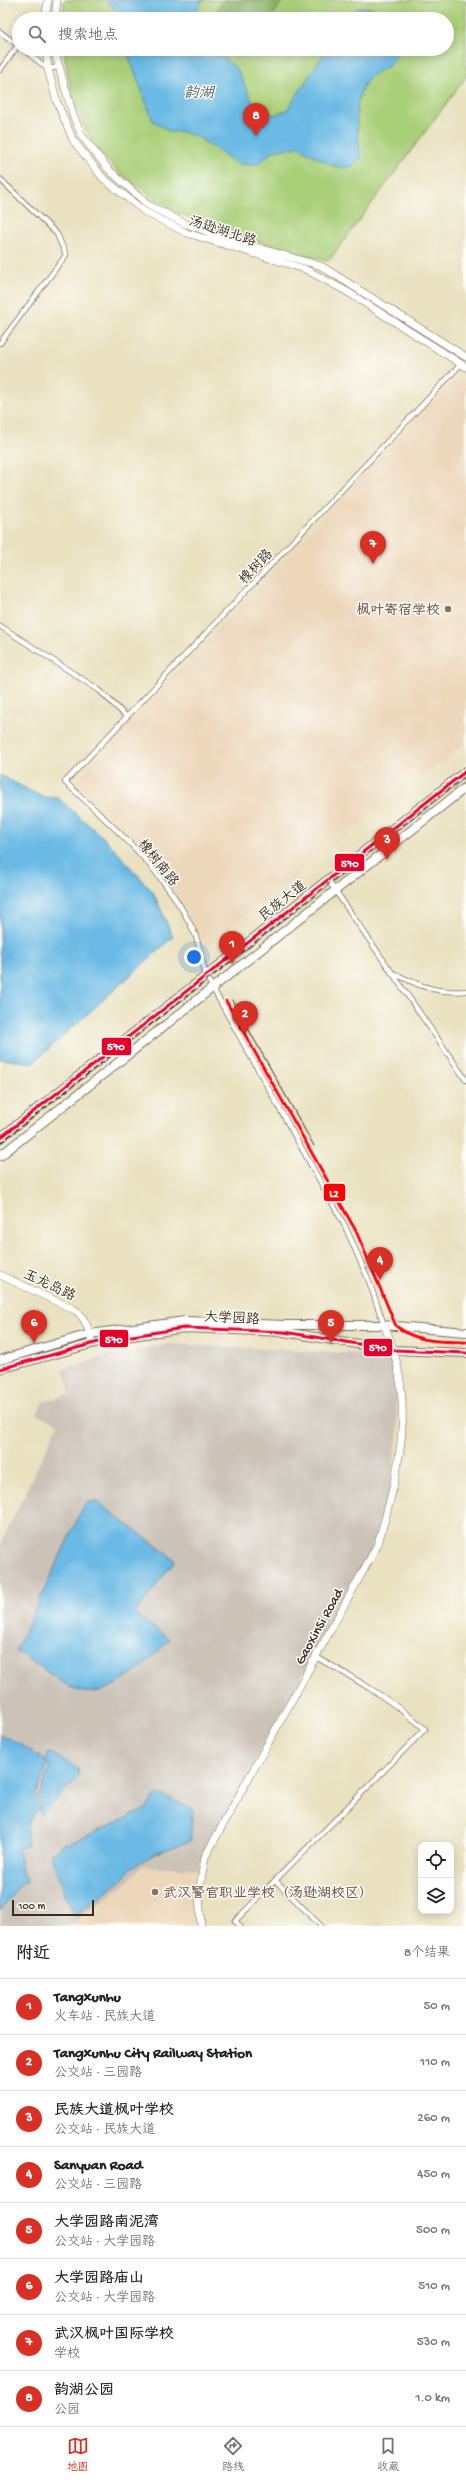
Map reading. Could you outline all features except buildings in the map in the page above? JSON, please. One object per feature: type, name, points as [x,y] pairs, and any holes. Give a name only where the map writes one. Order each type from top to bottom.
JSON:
[{"type":"main road","name":"民族大道","points":[[0,1138],[466,772]]},
{"type":"main road","name":"民族大道","points":[[0,1156],[466,787]]},
{"type":"main road","name":"大学园路","points":[[0,1360],[90,1334],[185,1320],[284,1325],[384,1325],[466,1332]]},
{"type":"main road","name":"大学园路","points":[[0,1369],[92,1343],[134,1334],[184,1328],[284,1332],[395,1350],[466,1353]]},
{"type":"street","points":[[46,12],[48,0]]},
{"type":"street","points":[[55,12],[57,0]]},
{"type":"street","points":[[0,32],[12,40]]},
{"type":"street","points":[[0,70],[12,54]]},
{"type":"street","points":[[32,56],[48,69],[58,67]]},
{"type":"street","name":"汤逊湖北路","points":[[47,56],[48,69],[57,102],[73,140],[103,178],[145,212],[187,233],[305,269],[346,291],[464,366]]},
{"type":"street","name":"汤逊湖北路","points":[[56,56],[73,115],[93,152],[108,169],[148,205],[193,227],[321,266],[466,356]]},
{"type":"street","points":[[0,179],[57,234],[66,255],[0,343]]},
{"type":"street","name":"橡树路","points":[[65,782],[464,366]]},
{"type":"street","points":[[0,626],[98,690],[127,717]]},
{"type":"street","name":"橡树南路","points":[[65,782],[119,831],[161,878],[196,936],[206,976],[345,1226],[369,1281],[384,1325]]},
{"type":"street","points":[[328,880],[466,1080]]},
{"type":"street","points":[[390,971],[423,988],[454,992],[466,991]]},
{"type":"street","name":"玉龙岛路","points":[[0,1275],[75,1310],[82,1315],[92,1343]]},
{"type":"street","name":"GaoXinSi Road","points":[[201,1926],[199,1892],[205,1857],[377,1546],[393,1496],[404,1422],[395,1350],[384,1325]]},
{"type":"street","points":[[240,1926],[235,1922],[425,1729],[408,1714],[362,1683],[316,1657]]},
{"type":"street","points":[[275,1880],[321,1926]]},
{"type":"shaded area","points":[[463,381],[466,383],[466,743],[206,946],[164,873],[140,846],[75,781],[448,384]]},
{"type":"shaded area","points":[[170,1344],[393,1356],[398,1432],[390,1488],[370,1554],[253,1764],[198,1869],[142,1866],[128,1882],[69,1926],[0,1926],[0,1546],[58,1424],[37,1415],[44,1401],[70,1394],[63,1369],[109,1355]]},
{"type":"shaded area","name":"武汉警官职业学校（汤逊湖校区）","points":[[142,1866],[198,1869],[193,1901],[197,1926],[69,1926],[128,1882]]},
{"type":"green space","points":[[64,0],[466,0],[466,77],[331,258],[327,261],[223,231],[181,214],[180,215],[125,177],[99,150],[81,119],[70,85],[65,56],[454,56],[454,12],[63,12]]},
{"type":"green space","points":[[223,0],[283,0],[275,12],[216,12]]},
{"type":"water","points":[[106,0],[203,0],[195,12],[117,12]]},
{"type":"water","points":[[360,7],[374,9],[378,12],[352,12]]},
{"type":"water","name":"韵湖","points":[[129,56],[222,56],[237,69],[252,101],[274,115],[287,110],[322,56],[396,56],[392,63],[374,74],[363,86],[357,116],[361,157],[353,166],[345,168],[331,165],[298,147],[273,151],[262,161],[253,165],[238,164],[196,136],[182,132],[170,132],[153,121]]},
{"type":"water","points":[[0,775],[42,797],[58,798],[105,839],[153,892],[173,937],[33,1063],[0,1059]]},
{"type":"water","points":[[96,1501],[175,1560],[135,1614],[169,1639],[162,1648],[129,1676],[104,1690],[92,1692],[80,1691],[66,1684],[16,1650],[85,1503]]},
{"type":"water","points":[[0,1734],[32,1751],[31,1753],[44,1759],[47,1765],[36,1795],[40,1807],[30,1820],[27,1829],[28,1846],[18,1848],[23,1876],[26,1876],[27,1882],[21,1883],[0,1911]]},
{"type":"water","points":[[49,1752],[77,1768],[80,1775],[41,1815],[39,1811],[42,1805],[39,1796],[50,1767],[46,1758]]},
{"type":"water","points":[[159,1794],[193,1809],[190,1841],[156,1853],[131,1868],[121,1881],[74,1916],[50,1854],[62,1845],[80,1839],[146,1809],[156,1795]]},
{"type":"tram line","points":[[232,1000],[314,1146]]},
{"type":"railway","points":[[0,1143],[466,775]]},
{"type":"transit line","name":"570","points":[[0,1138],[466,771]]},
{"type":"transit line","name":"L2","points":[[226,1001],[356,1231],[396,1326],[412,1336],[438,1341],[466,1342]]},
{"type":"transit line","name":"570","points":[[0,1369],[106,1340],[184,1328],[284,1332],[395,1350],[466,1353]]},
{"type":"place","name":"韵湖公园","points":[[256,136]]},
{"type":"place","name":"武汉枫叶国际学校","points":[[373,564]]},
{"type":"place","name":"枫叶寄宿学校","points":[[448,609]]},
{"type":"place","name":"民族大道枫叶学校","points":[[387,860]]},
{"type":"place","name":"Tangxunhu","points":[[232,964]]},
{"type":"place","name":"Tangxunhu City Railway Station","points":[[245,1034]]},
{"type":"place","name":"Sanyuan Road","points":[[380,1280]]},
{"type":"place","name":"大学园路庙山","points":[[34,1343]]},
{"type":"place","name":"大学园路南泥湾","points":[[331,1343]]},
{"type":"place","name":"武汉警官职业学校（汤逊湖校区）","points":[[155,1892]]}]
